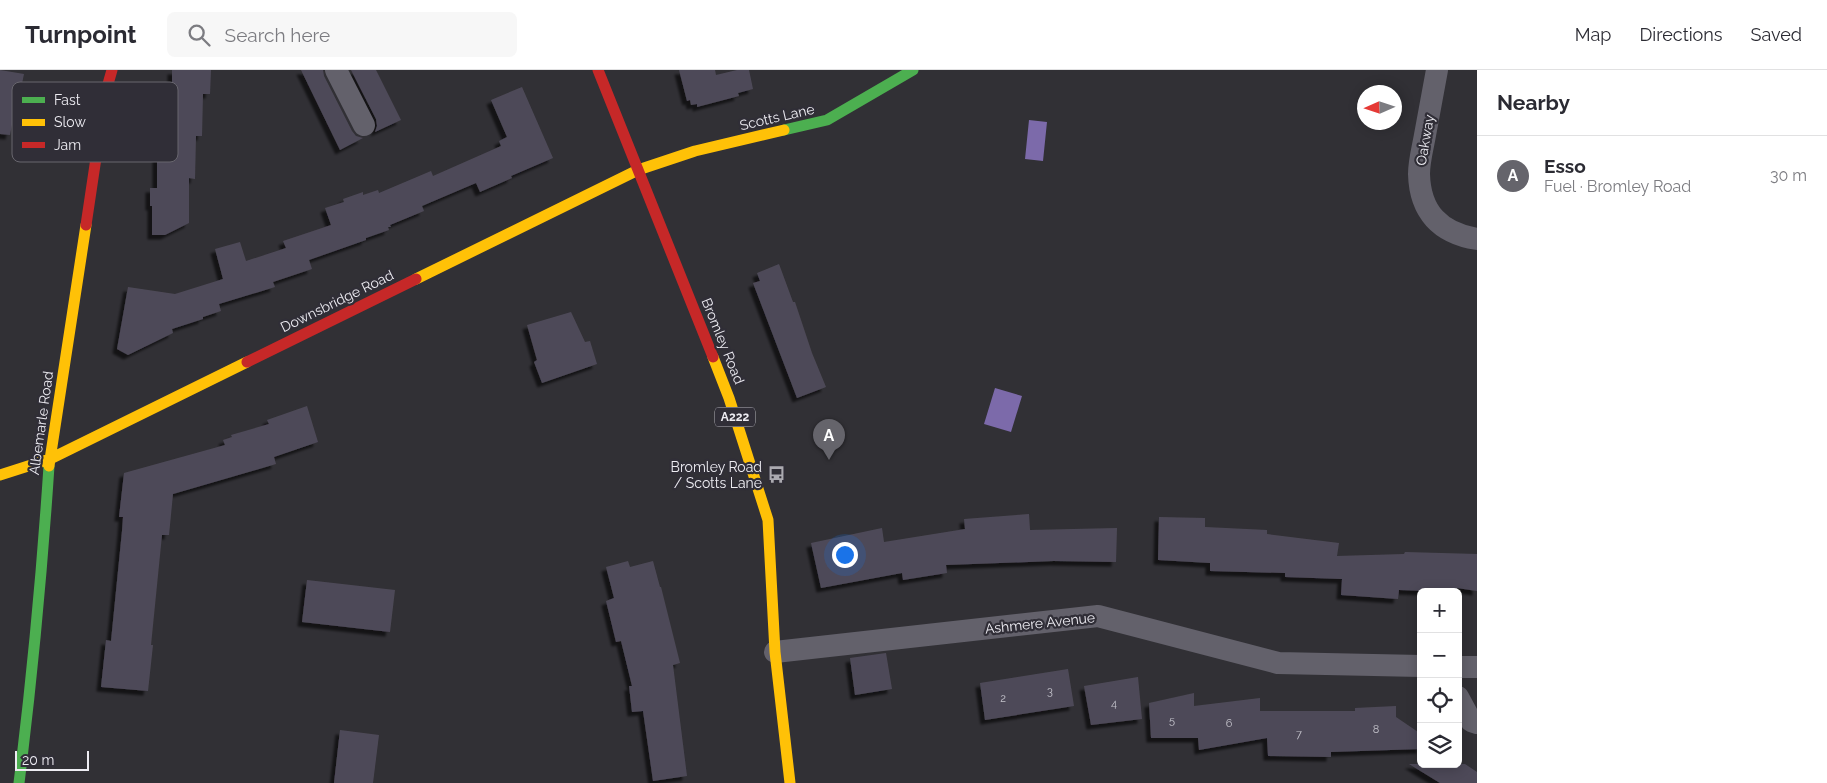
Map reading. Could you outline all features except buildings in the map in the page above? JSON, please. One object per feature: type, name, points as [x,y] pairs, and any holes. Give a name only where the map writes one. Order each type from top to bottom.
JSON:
[{"type":"street","points":[[336,70],[364,125]]},
{"type":"street","name":"Bromley Road","points":[[598,70],[729,398],[768,520],[775,652],[790,783]]},
{"type":"street","name":"Scotts Lane","points":[[638,170],[695,151],[827,120],[913,70]]},
{"type":"street","name":"Oakway","points":[[1437,70],[1419,172],[1421,194],[1429,212],[1445,229],[1464,237],[1477,239]]},
{"type":"street","name":"Albemarle Road","points":[[19,783],[32,670],[50,459],[96,162]]},
{"type":"street","name":"Downsbridge Road","points":[[0,474],[50,459],[638,170]]},
{"type":"street","name":"Ashmere Avenue","points":[[775,652],[1098,616],[1278,663],[1417,666]]},
{"type":"street","points":[[1462,666],[1477,666]]},
{"type":"street","points":[[1462,704],[1471,721],[1477,724]]},
{"type":"shaded area","points":[[1029,120],[1047,122],[1043,161],[1025,159]]},
{"type":"shaded area","points":[[995,388],[1022,396],[1011,432],[984,424]]},
{"type":"traffic: fast","points":[[784,130],[827,120],[913,70]]},
{"type":"traffic: fast","points":[[19,783],[36,625],[49,466]]},
{"type":"traffic: slow","points":[[416,279],[638,170],[695,151],[784,130]]},
{"type":"traffic: slow","points":[[49,466],[86,225]]},
{"type":"traffic: slow","points":[[713,357],[729,398],[768,520],[775,652],[790,783]]},
{"type":"traffic: slow","points":[[0,475],[50,459],[247,362]]},
{"type":"traffic: jam","points":[[109,82],[112,70]]},
{"type":"traffic: jam","points":[[598,70],[713,357]]},
{"type":"traffic: jam","points":[[86,225],[95,162]]},
{"type":"traffic: jam","points":[[247,362],[416,279]]},
{"type":"place","name":"Esso","points":[[829,460]]},
{"type":"place","name":"Bromley Road / Scotts Lane","points":[[776,475]]}]
